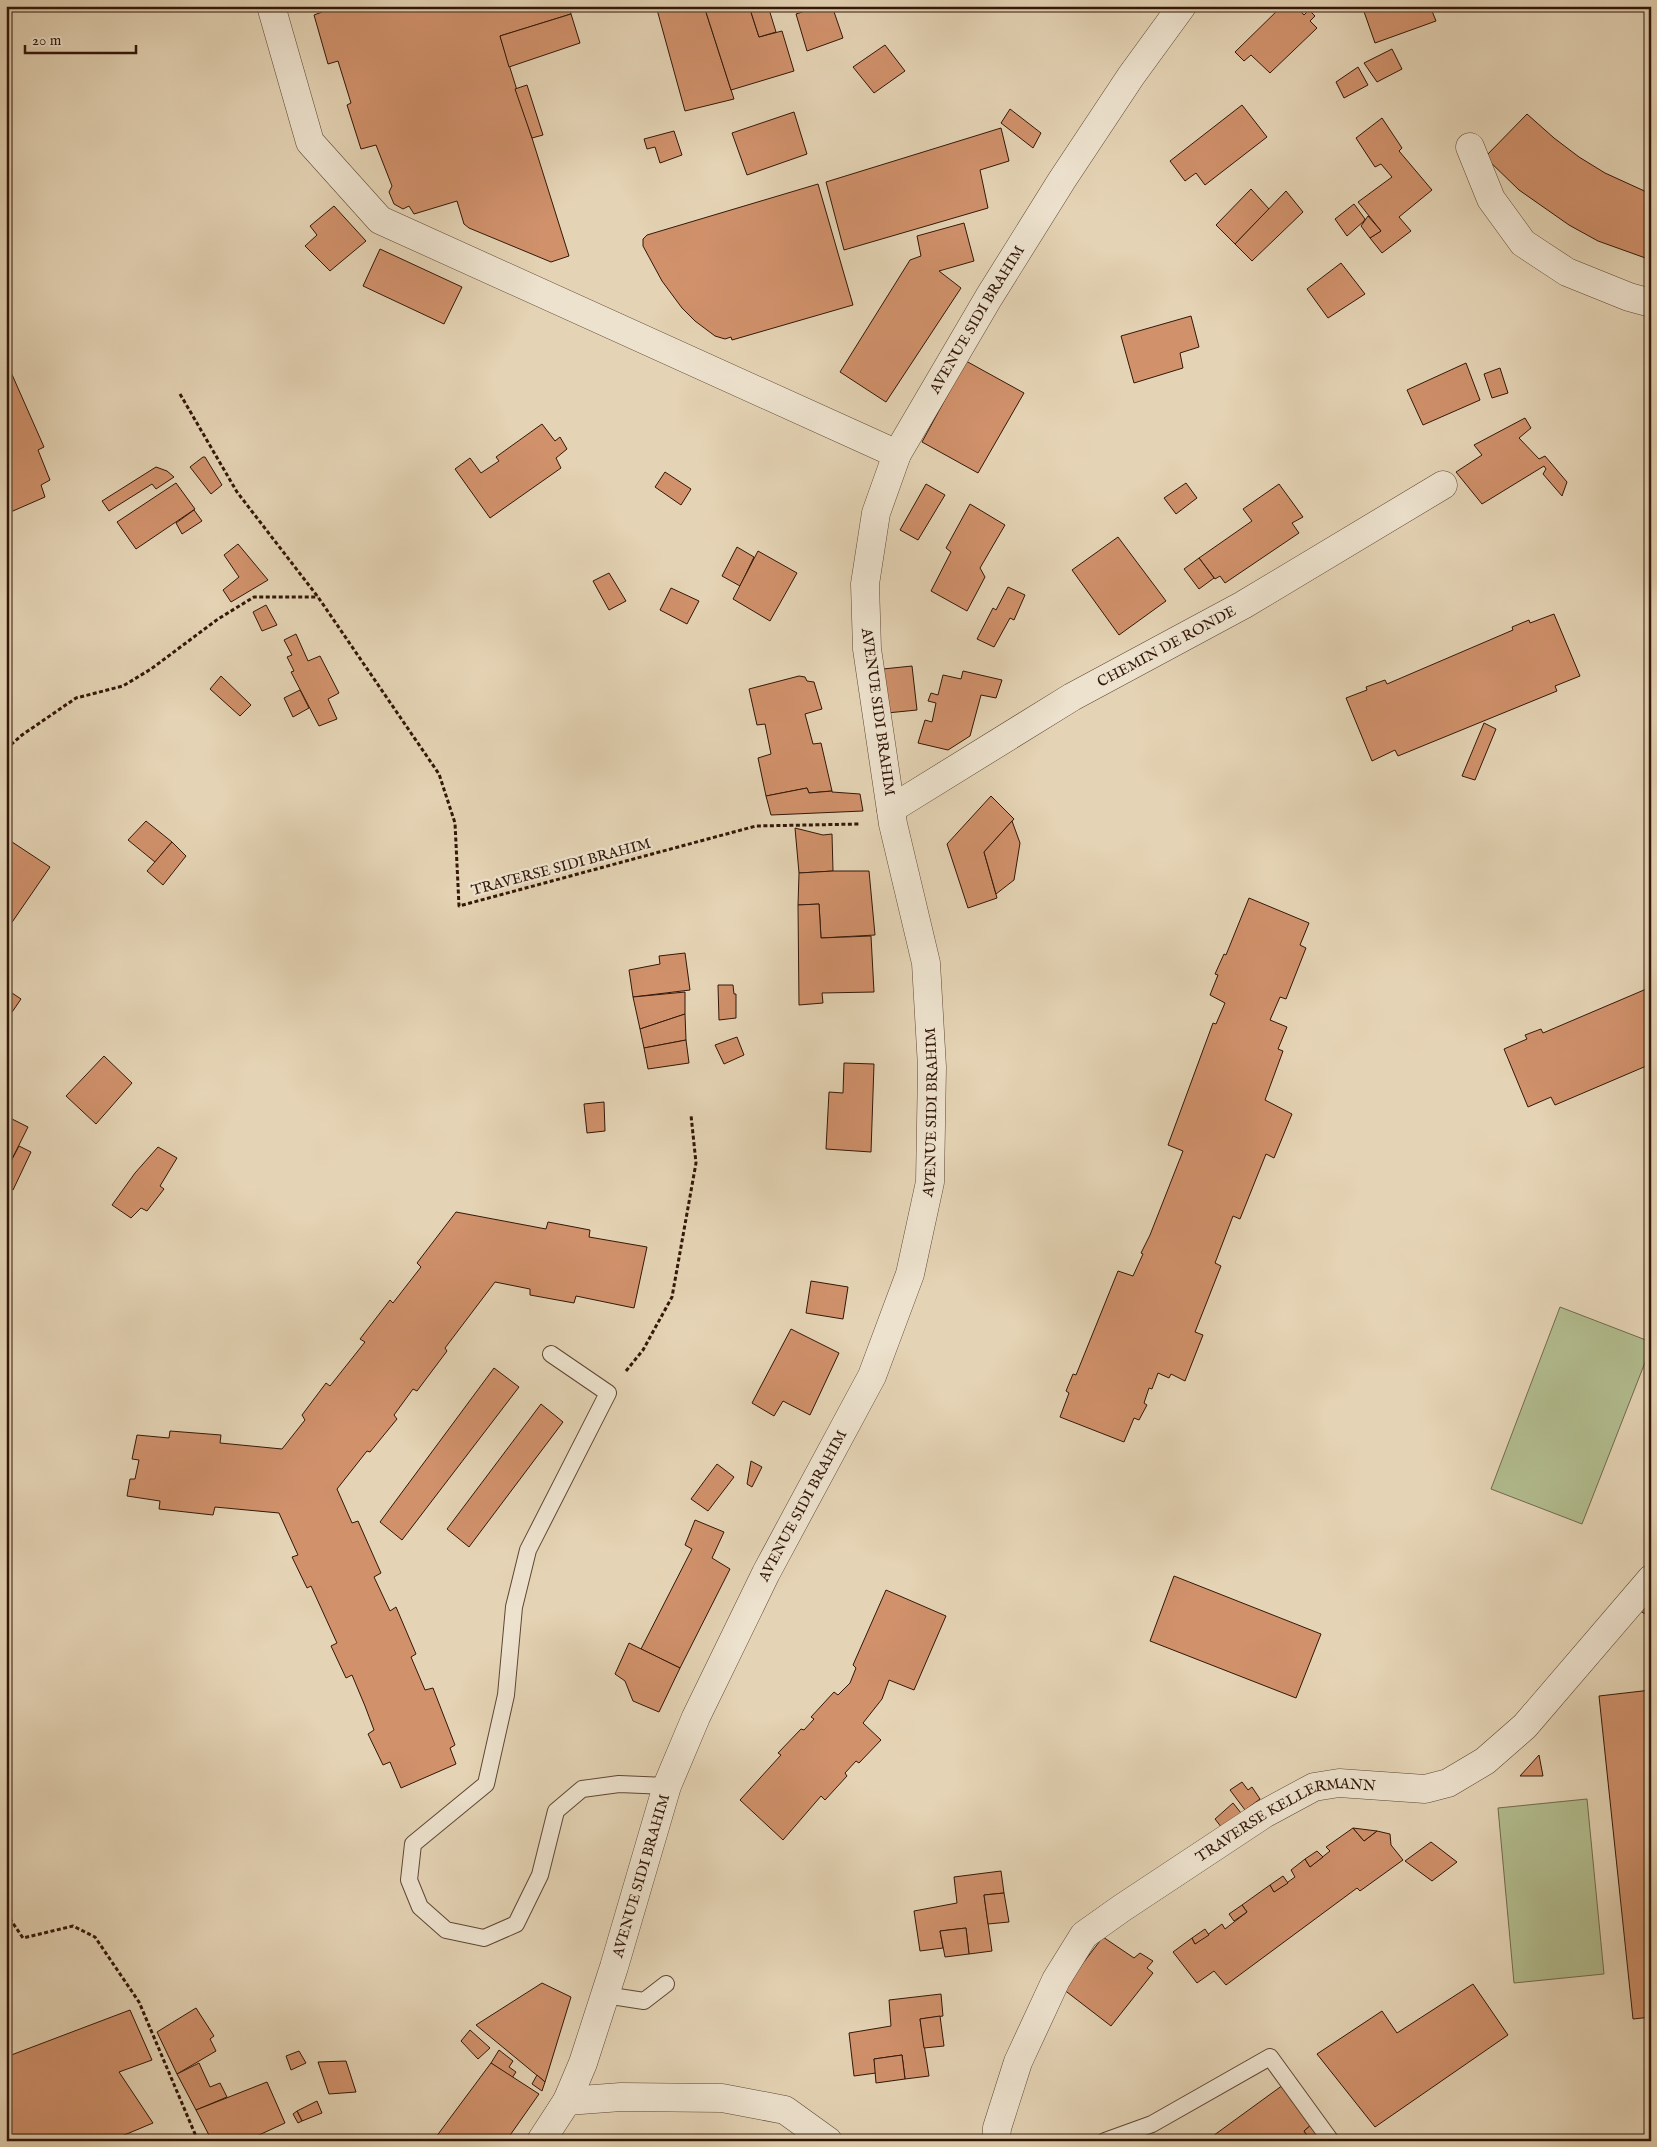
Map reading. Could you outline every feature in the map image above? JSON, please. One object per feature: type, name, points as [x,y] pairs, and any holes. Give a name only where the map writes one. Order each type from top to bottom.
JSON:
[{"type":"street","points":[[270,6],[310,142],[380,220],[897,454]]},
{"type":"street","name":"AVENUE SIDI BRAHIM","points":[[541,2141],[567,2101],[583,2063],[667,1786],[696,1717],[766,1573],[872,1376],[910,1274],[930,1182],[932,1067],[926,962],[892,816],[867,649],[865,584],[876,513],[897,454],[989,297],[1062,180],[1131,76],[1182,6]]},
{"type":"street","points":[[1470,147],[1491,199],[1523,242],[1567,272],[1629,297],[1651,303]]},
{"type":"street","name":"CHEMIN DE RONDE","points":[[892,816],[1072,697],[1243,605],[1443,484]]},
{"type":"street","name":"TRAVERSE KELLERMANN","points":[[996,2141],[997,2128],[1018,2062],[1056,1980],[1084,1935],[1256,1819],[1314,1787],[1339,1784],[1425,1789],[1448,1783],[1485,1761],[1525,1726],[1651,1579]]},
{"type":"street","points":[[567,2101],[621,2097],[722,2098],[785,2110],[828,2141]]},
{"type":"lane","points":[[551,1354],[608,1393],[528,1550],[514,1607],[506,1695],[486,1784],[413,1844],[409,1880],[420,1907],[446,1930],[484,1938],[516,1924],[540,1876],[556,1811],[582,1789],[619,1784],[667,1786]]},
{"type":"lane","points":[[605,1995],[644,2001],[666,1984]]},
{"type":"lane","points":[[1106,2141],[1152,2124],[1270,2056],[1331,2141]]},
{"type":"path","name":"TRAVERSE SIDI BRAHIM","points":[[180,394],[236,492],[318,597],[439,774],[455,823],[460,906],[756,826],[892,816]]},
{"type":"path","points":[[6,750],[22,735],[76,698],[123,686],[152,669],[218,619],[254,597],[318,597]]},
{"type":"path","points":[[608,1393],[643,1350],[672,1297],[696,1162],[691,1115]]},
{"type":"path","points":[[6,1914],[23,1938],[73,1926],[95,1937],[139,2002],[198,2141]]},
{"type":"green space","points":[[1560,1307],[1651,1342],[1651,1347],[1582,1524],[1491,1489]]},
{"type":"green space","points":[[1587,1799],[1604,1974],[1514,1983],[1498,1808]]},
{"type":"building","points":[[320,6],[569,6],[571,14],[500,36],[569,256],[551,262],[469,228],[464,224],[457,201],[414,214],[409,206],[403,209],[394,204],[389,192],[392,186],[376,145],[361,149],[347,105],[351,103],[338,61],[328,64],[314,15],[322,12]]},
{"type":"building","points":[[656,6],[704,6],[734,99],[685,111]]},
{"type":"building","points":[[704,6],[749,6],[759,37],[782,31],[794,71],[731,90]]},
{"type":"building","points":[[749,6],[768,6],[776,32],[759,37]]},
{"type":"building","points":[[807,6],[832,6],[843,38],[807,51],[796,14],[808,10]]},
{"type":"building","points":[[1282,6],[1296,6],[1304,15],[1309,10],[1315,16],[1310,21],[1317,28],[1270,73],[1251,55],[1244,61],[1235,52]]},
{"type":"building","points":[[1362,6],[1430,6],[1436,21],[1375,43]]},
{"type":"building","points":[[571,14],[580,43],[509,67],[500,36]]},
{"type":"building","points":[[885,45],[905,71],[874,93],[853,67]]},
{"type":"building","points":[[1392,49],[1402,69],[1377,82],[1364,63]]},
{"type":"building","points":[[1358,67],[1368,85],[1344,98],[1336,82]]},
{"type":"building","points":[[527,85],[543,135],[532,138],[515,89]]},
{"type":"building","points":[[1242,105],[1267,137],[1205,185],[1196,173],[1185,181],[1170,161]]},
{"type":"building","points":[[1010,109],[1041,133],[1033,148],[1001,123]]},
{"type":"building","points":[[794,112],[807,154],[747,175],[732,133]]},
{"type":"building","points":[[1527,114],[1579,157],[1605,173],[1651,194],[1651,260],[1598,241],[1569,225],[1519,190],[1485,157]]},
{"type":"building","points":[[1382,118],[1402,148],[1399,151],[1432,190],[1399,217],[1411,231],[1382,253],[1370,238],[1381,231],[1358,202],[1392,177],[1381,164],[1375,167],[1356,138]]},
{"type":"building","points":[[1001,128],[1009,161],[980,170],[988,208],[844,250],[826,182]]},
{"type":"building","points":[[674,131],[682,155],[660,163],[655,147],[647,149],[644,139]]},
{"type":"building","points":[[818,184],[853,305],[732,340],[731,337],[725,339],[715,336],[695,321],[682,308],[662,281],[643,246],[643,239],[647,235]]},
{"type":"building","points":[[1251,189],[1269,209],[1235,244],[1216,225]]},
{"type":"building","points":[[1286,191],[1303,212],[1252,261],[1235,244]]},
{"type":"building","points":[[1354,204],[1365,219],[1347,236],[1335,219]]},
{"type":"building","points":[[334,206],[366,241],[330,271],[305,246],[317,235],[310,226]]},
{"type":"building","points":[[1368,216],[1381,231],[1370,238],[1361,226]]},
{"type":"building","points":[[964,223],[974,261],[939,271],[961,288],[886,402],[840,372],[910,260],[921,256],[917,236]]},
{"type":"building","points":[[380,249],[462,287],[444,324],[363,286]]},
{"type":"building","points":[[1341,263],[1365,294],[1328,318],[1307,289]]},
{"type":"building","points":[[1191,316],[1199,347],[1180,353],[1183,368],[1134,383],[1121,336]]},
{"type":"building","points":[[6,361],[44,447],[38,450],[50,480],[41,485],[45,497],[6,514]]},
{"type":"building","points":[[966,361],[1024,393],[978,473],[922,442]]},
{"type":"building","points":[[1466,363],[1480,400],[1423,425],[1407,390]]},
{"type":"building","points":[[1500,368],[1508,393],[1492,398],[1484,374]]},
{"type":"building","points":[[1525,418],[1531,428],[1519,438],[1539,459],[1545,456],[1567,482],[1562,496],[1543,474],[1546,469],[1544,466],[1482,504],[1456,472],[1482,455],[1474,445]]},
{"type":"building","points":[[542,424],[555,441],[560,437],[567,449],[556,458],[561,468],[490,518],[455,469],[470,458],[481,473],[499,461],[496,457]]},
{"type":"building","points":[[205,457],[222,485],[211,494],[190,467]]},
{"type":"building","points":[[156,467],[167,471],[174,477],[156,489],[152,484],[109,511],[102,501]]},
{"type":"building","points":[[665,472],[691,489],[681,505],[655,487]]},
{"type":"building","points":[[176,483],[195,509],[136,549],[117,522]]},
{"type":"building","points":[[1186,483],[1197,498],[1176,514],[1164,498]]},
{"type":"building","points":[[926,484],[945,495],[918,540],[900,530]]},
{"type":"building","points":[[1279,484],[1303,517],[1292,523],[1299,533],[1225,583],[1220,576],[1215,579],[1199,558],[1252,521],[1243,509]]},
{"type":"building","points":[[970,504],[1005,525],[980,568],[985,577],[967,611],[931,591],[951,552],[946,548]]},
{"type":"building","points":[[194,510],[202,521],[182,534],[176,523]]},
{"type":"building","points":[[1118,537],[1166,601],[1119,635],[1072,570]]},
{"type":"building","points":[[238,544],[268,580],[231,602],[223,590],[239,577],[224,555]]},
{"type":"building","points":[[737,547],[754,557],[740,586],[722,576]]},
{"type":"building","points":[[758,551],[797,573],[770,621],[733,599]]},
{"type":"building","points":[[1199,558],[1214,578],[1199,589],[1184,569]]},
{"type":"building","points":[[609,573],[626,601],[609,610],[593,581]]},
{"type":"building","points":[[1008,587],[1025,595],[1014,620],[1010,618],[994,647],[977,639],[993,608],[996,610]]},
{"type":"building","points":[[671,588],[699,601],[687,624],[660,610]]},
{"type":"building","points":[[266,605],[277,625],[262,631],[253,612]]},
{"type":"building","points":[[1554,614],[1580,676],[1555,686],[1557,691],[1398,756],[1395,750],[1372,761],[1346,698],[1367,690],[1366,687],[1385,680],[1387,684],[1513,630],[1512,627],[1529,620],[1530,623]]},
{"type":"building","points":[[296,634],[308,661],[320,656],[339,693],[328,699],[337,719],[319,726],[291,672],[294,671],[287,657],[292,655],[284,640]]},
{"type":"building","points":[[912,666],[917,710],[887,713],[883,669]]},
{"type":"building","points":[[963,671],[1002,680],[996,698],[981,695],[970,736],[948,750],[918,743],[925,720],[932,722],[936,703],[928,701],[931,693],[938,695],[943,675],[961,679]]},
{"type":"building","points":[[221,676],[251,705],[240,716],[210,689]]},
{"type":"building","points":[[799,676],[805,677],[807,681],[814,682],[822,709],[805,714],[813,744],[821,743],[832,791],[809,793],[807,788],[766,796],[758,758],[771,754],[765,724],[757,725],[749,689]]},
{"type":"building","points":[[300,690],[309,708],[293,717],[284,698]]},
{"type":"building","points":[[1484,723],[1496,729],[1475,780],[1462,776]]},
{"type":"building","points":[[807,788],[809,793],[832,791],[860,794],[863,811],[771,815],[766,796]]},
{"type":"building","points":[[991,796],[1014,819],[984,852],[997,898],[968,908],[947,844]]},
{"type":"building","points":[[146,821],[172,842],[155,862],[128,840]]},
{"type":"building","points":[[1012,821],[1020,843],[1014,880],[996,894],[984,852]]},
{"type":"building","points":[[795,828],[823,835],[832,834],[833,871],[799,873]]},
{"type":"building","points":[[6,838],[50,867],[6,931]]},
{"type":"building","points":[[172,842],[186,856],[163,885],[147,871]]},
{"type":"building","points":[[869,871],[875,935],[821,938],[819,904],[798,905],[799,873]]},
{"type":"building","points":[[1249,898],[1309,923],[1300,945],[1306,948],[1286,999],[1280,997],[1270,1020],[1287,1027],[1278,1049],[1283,1051],[1265,1100],[1292,1114],[1274,1158],[1266,1154],[1240,1219],[1233,1216],[1215,1263],[1221,1266],[1195,1332],[1203,1335],[1185,1381],[1171,1374],[1169,1378],[1158,1373],[1152,1389],[1149,1388],[1144,1403],[1147,1405],[1139,1420],[1134,1418],[1124,1442],[1060,1417],[1069,1393],[1066,1391],[1073,1374],[1076,1375],[1118,1271],[1133,1276],[1183,1151],[1168,1145],[1213,1023],[1216,1024],[1225,1003],[1210,995],[1218,975],[1215,974],[1224,954],[1226,955]]},
{"type":"building","points":[[819,904],[821,938],[871,936],[874,992],[822,993],[823,1003],[799,1005],[798,905]]},
{"type":"building","points":[[685,953],[690,990],[633,997],[629,970],[660,964],[659,956]]},
{"type":"building","points":[[718,985],[733,985],[734,994],[736,994],[736,1018],[719,1020]]},
{"type":"building","points":[[1651,987],[1651,1064],[1555,1105],[1551,1097],[1528,1107],[1504,1049],[1527,1039],[1525,1035],[1541,1029],[1543,1033]]},
{"type":"building","points":[[6,989],[21,999],[6,1021]]},
{"type":"building","points":[[685,992],[685,1014],[640,1029],[633,997]]},
{"type":"building","points":[[685,1014],[686,1040],[644,1048],[640,1029]]},
{"type":"building","points":[[737,1037],[744,1055],[724,1064],[715,1045]]},
{"type":"building","points":[[686,1040],[689,1063],[648,1069],[644,1048]]},
{"type":"building","points":[[104,1056],[132,1083],[96,1124],[66,1096]]},
{"type":"building","points":[[844,1063],[874,1064],[871,1152],[826,1149],[829,1092],[843,1093]]},
{"type":"building","points":[[604,1102],[605,1131],[587,1133],[584,1104]]},
{"type":"building","points":[[6,1116],[28,1127],[6,1171]]},
{"type":"building","points":[[19,1146],[31,1152],[13,1190],[6,1188],[6,1171]]},
{"type":"building","points":[[158,1147],[177,1158],[160,1186],[164,1189],[147,1211],[141,1208],[131,1218],[112,1205],[135,1173]]},
{"type":"building","points":[[456,1212],[546,1229],[548,1222],[590,1230],[589,1237],[647,1247],[634,1308],[576,1296],[574,1303],[530,1295],[530,1289],[495,1282],[445,1348],[447,1351],[417,1391],[413,1389],[394,1415],[397,1419],[370,1452],[367,1451],[337,1489],[352,1523],[358,1521],[381,1573],[374,1577],[390,1611],[396,1607],[416,1654],[411,1657],[425,1690],[433,1688],[455,1745],[450,1748],[456,1764],[401,1788],[390,1762],[383,1765],[368,1734],[374,1730],[365,1706],[352,1675],[346,1678],[331,1646],[337,1643],[311,1586],[307,1588],[292,1557],[298,1555],[279,1513],[215,1507],[213,1515],[159,1509],[160,1501],[127,1496],[130,1479],[135,1479],[139,1460],[132,1459],[137,1435],[169,1438],[170,1431],[221,1435],[220,1443],[282,1449],[305,1420],[302,1415],[326,1383],[330,1386],[365,1342],[360,1339],[390,1300],[393,1303],[421,1267],[417,1263]]},
{"type":"building","points":[[811,1281],[848,1287],[843,1319],[806,1313]]},
{"type":"building","points":[[791,1329],[839,1353],[810,1415],[783,1401],[774,1416],[752,1403]]},
{"type":"building","points":[[494,1368],[519,1387],[402,1540],[380,1522]]},
{"type":"building","points":[[541,1404],[563,1422],[469,1547],[447,1529]]},
{"type":"building","points":[[751,1461],[762,1467],[752,1487],[747,1484]]},
{"type":"building","points":[[717,1464],[734,1477],[708,1511],[691,1499]]},
{"type":"building","points":[[695,1520],[724,1532],[712,1558],[730,1569],[680,1668],[641,1649],[692,1549],[685,1545]]},
{"type":"building","points":[[1174,1576],[1321,1634],[1296,1698],[1150,1641]]},
{"type":"building","points":[[886,1590],[946,1616],[914,1690],[889,1680],[882,1699],[863,1723],[881,1740],[859,1763],[856,1761],[845,1773],[847,1776],[825,1800],[821,1796],[783,1840],[740,1800],[781,1755],[778,1753],[801,1729],[804,1730],[814,1719],[811,1717],[834,1692],[838,1695],[850,1683],[856,1668],[853,1665]]},
{"type":"building","points":[[1651,1594],[1651,1618],[1639,1610]]},
{"type":"building","points":[[629,1643],[680,1668],[659,1712],[633,1701],[625,1681],[615,1674]]},
{"type":"building","points":[[1651,1690],[1651,2017],[1633,2019],[1599,1696]]},
{"type":"building","points":[[1539,1755],[1543,1776],[1520,1776]]},
{"type":"building","points":[[1242,1782],[1248,1790],[1252,1787],[1260,1799],[1245,1810],[1230,1790]]},
{"type":"building","points":[[1233,1803],[1241,1813],[1222,1828],[1215,1819]]},
{"type":"building","points":[[1353,1828],[1364,1841],[1377,1831],[1390,1834],[1391,1845],[1403,1860],[1360,1891],[1357,1888],[1226,1985],[1214,1971],[1197,1983],[1173,1952],[1192,1938],[1195,1944],[1222,1924],[1225,1929],[1247,1912],[1242,1905],[1270,1885],[1274,1892],[1295,1877],[1291,1870],[1305,1859],[1310,1867],[1330,1851],[1326,1847]]},
{"type":"building","points":[[1353,1828],[1377,1831],[1364,1841]]},
{"type":"building","points":[[1431,1842],[1457,1862],[1432,1881],[1405,1861]]},
{"type":"building","points":[[1317,1851],[1323,1857],[1310,1867],[1305,1859]]},
{"type":"building","points":[[1001,1871],[1004,1893],[984,1895],[992,1951],[969,1954],[966,1928],[940,1931],[943,1948],[920,1951],[914,1911],[957,1903],[954,1877]]},
{"type":"building","points":[[1283,1876],[1288,1883],[1274,1892],[1270,1885]]},
{"type":"building","points":[[1004,1893],[1009,1922],[988,1924],[984,1895]]},
{"type":"building","points":[[1242,1905],[1247,1912],[1234,1921],[1229,1914]]},
{"type":"building","points":[[966,1928],[969,1954],[945,1957],[940,1931]]},
{"type":"building","points":[[1205,1929],[1209,1935],[1195,1944],[1192,1938]]},
{"type":"building","points":[[1103,1937],[1134,1958],[1140,1953],[1153,1961],[1147,1968],[1153,1973],[1111,2026],[1063,1989]]},
{"type":"building","points":[[542,1983],[571,1997],[545,2082],[476,2025]]},
{"type":"building","points":[[1473,1984],[1508,2035],[1375,2127],[1317,2054],[1382,2011],[1397,2033]]},
{"type":"building","points":[[941,1994],[943,2016],[920,2019],[929,2076],[905,2079],[902,2055],[874,2059],[876,2073],[854,2076],[849,2033],[891,2026],[889,2000]]},
{"type":"building","points":[[196,2008],[214,2036],[210,2039],[216,2051],[177,2074],[157,2032]]},
{"type":"building","points":[[130,2010],[152,2060],[119,2072],[153,2123],[110,2141],[6,2141],[6,2057]]},
{"type":"building","points":[[940,2016],[944,2046],[924,2048],[920,2019]]},
{"type":"building","points":[[470,2030],[490,2048],[478,2059],[461,2041]]},
{"type":"building","points":[[499,2050],[513,2061],[509,2067],[516,2072],[512,2078],[491,2063]]},
{"type":"building","points":[[299,2051],[306,2063],[291,2070],[286,2056]]},
{"type":"building","points":[[902,2055],[905,2079],[876,2083],[874,2059]]},
{"type":"building","points":[[346,2061],[356,2092],[329,2094],[318,2062]]},
{"type":"building","points":[[199,2063],[210,2087],[220,2083],[227,2097],[196,2110],[177,2074]]},
{"type":"building","points":[[491,2063],[539,2094],[506,2141],[491,2141],[487,2138],[486,2141],[433,2141]]},
{"type":"building","points":[[537,2075],[545,2082],[542,2091],[532,2084]]},
{"type":"building","points":[[267,2082],[285,2123],[246,2141],[212,2141],[196,2110]]},
{"type":"building","points":[[1283,2085],[1311,2125],[1304,2131],[1311,2141],[1206,2141]]},
{"type":"building","points":[[317,2101],[322,2113],[302,2121],[297,2111]]},
{"type":"building","points":[[297,2111],[302,2121],[298,2123],[293,2114]]},
{"type":"building","points":[[1311,2125],[1322,2141],[1311,2141],[1304,2131]]}]
